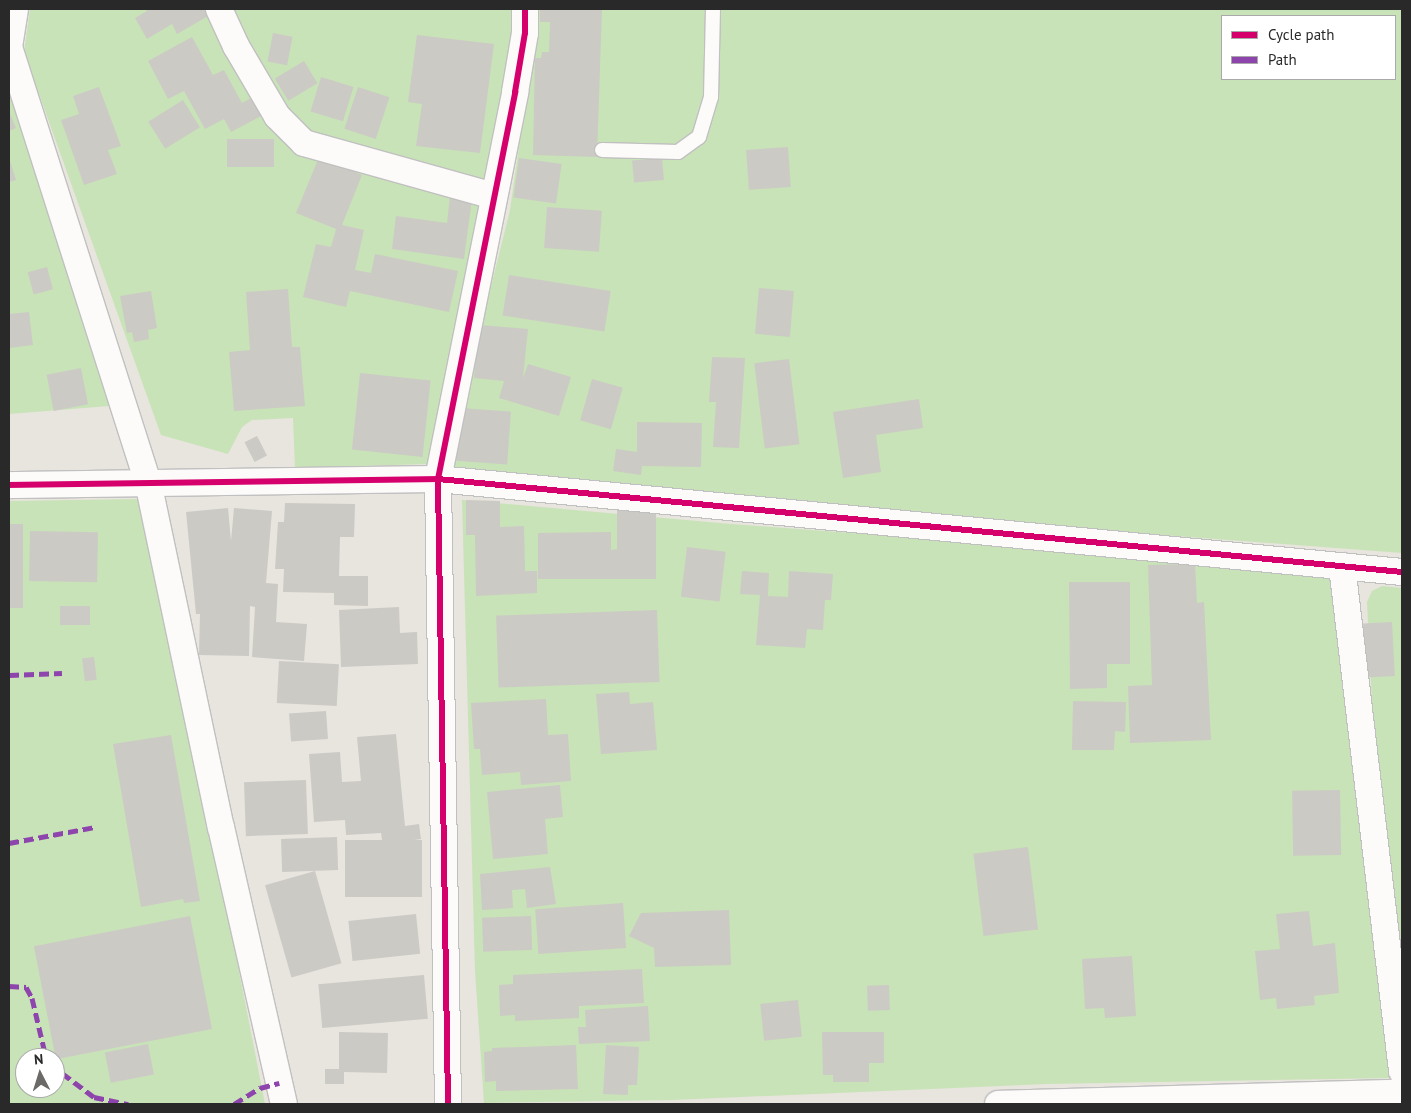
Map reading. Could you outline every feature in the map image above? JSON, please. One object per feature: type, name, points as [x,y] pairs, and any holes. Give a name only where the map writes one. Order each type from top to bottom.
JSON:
[{"type":"street","points":[[15,9],[9,47],[148,482],[221,827],[284,1104]]},
{"type":"street","points":[[219,9],[236,46],[277,116],[304,143],[494,196]]},
{"type":"street","points":[[448,1104],[438,479],[525,33],[525,9]]},
{"type":"street","points":[[9,485],[438,479],[1402,572]]},
{"type":"street","points":[[1342,566],[1402,1072]]},
{"type":"street","points":[[998,1104],[1241,1102],[1402,1094]]},
{"type":"lane","points":[[602,150],[678,152],[699,137],[711,97],[713,9]]},
{"type":"green space","points":[[30,9],[514,9],[516,26],[488,173],[427,464],[295,468],[293,418],[252,420],[242,427],[228,454],[161,435],[24,52]]},
{"type":"green space","points":[[535,9],[1402,9],[1402,553],[922,517],[453,467],[465,392],[510,210],[535,34]]},
{"type":"green space","points":[[9,81],[12,87],[109,406],[9,414]]},
{"type":"green space","points":[[139,499],[149,511],[265,1104],[9,1104],[9,501]]},
{"type":"green space","points":[[462,500],[865,534],[1331,578],[1397,1065],[1391,1078],[1047,1084],[672,1100],[484,1103],[475,971]]},
{"type":"green space","points":[[1382,586],[1402,588],[1402,1013],[1376,783],[1367,602],[1372,591]]},
{"type":"building","points":[[146,9],[206,9],[210,15],[177,34],[172,24],[147,39],[135,18],[147,11]]},
{"type":"building","points":[[540,9],[602,9],[597,157],[533,155],[535,58],[541,58],[542,52],[549,52],[550,22],[540,22]]},
{"type":"building","points":[[273,33],[293,37],[287,65],[267,61]]},
{"type":"building","points":[[417,35],[494,44],[480,153],[416,146],[422,104],[408,102]]},
{"type":"building","points":[[192,37],[213,75],[224,70],[242,103],[251,98],[261,116],[231,132],[224,119],[205,129],[184,91],[168,99],[148,61]]},
{"type":"building","points":[[304,61],[317,83],[288,101],[275,79]]},
{"type":"building","points":[[321,77],[354,87],[343,121],[310,111]]},
{"type":"building","points":[[99,87],[121,146],[108,150],[117,174],[84,185],[61,120],[79,114],[73,96]]},
{"type":"building","points":[[358,87],[389,97],[376,139],[344,129]]},
{"type":"building","points":[[183,100],[200,127],[165,149],[148,122]]},
{"type":"building","points":[[9,111],[16,128],[9,131]]},
{"type":"building","points":[[227,139],[274,139],[274,167],[227,167]]},
{"type":"building","points":[[788,147],[791,187],[749,190],[746,150]]},
{"type":"building","points":[[319,157],[362,175],[342,225],[364,230],[355,270],[371,273],[375,254],[458,271],[449,312],[350,291],[346,307],[303,297],[316,244],[331,247],[336,229],[296,213]]},
{"type":"building","points":[[9,158],[16,180],[9,182]]},
{"type":"building","points":[[519,158],[562,164],[556,204],[513,198]]},
{"type":"building","points":[[662,158],[664,180],[634,183],[632,161]]},
{"type":"building","points":[[450,196],[472,199],[464,259],[392,249],[396,216],[447,223]]},
{"type":"building","points":[[547,207],[602,211],[599,252],[544,248]]},
{"type":"building","points":[[47,267],[53,289],[34,294],[28,272]]},
{"type":"building","points":[[509,275],[611,291],[604,332],[503,315]]},
{"type":"building","points":[[759,288],[794,291],[790,337],[755,334]]},
{"type":"building","points":[[288,289],[292,347],[300,347],[305,406],[234,411],[229,352],[250,350],[246,292]]},
{"type":"building","points":[[151,291],[157,328],[148,330],[149,339],[134,342],[132,332],[127,333],[120,296]]},
{"type":"building","points":[[29,312],[33,345],[9,348],[9,314]]},
{"type":"building","points":[[479,325],[528,329],[523,378],[528,364],[571,377],[559,416],[499,398],[504,381],[474,378]]},
{"type":"building","points":[[712,357],[745,358],[739,448],[713,447],[716,402],[709,402]]},
{"type":"building","points":[[789,359],[799,444],[765,449],[754,363]]},
{"type":"building","points":[[81,368],[88,404],[54,411],[47,375]]},
{"type":"building","points":[[360,373],[431,380],[423,457],[352,450]]},
{"type":"building","points":[[592,379],[623,388],[611,429],[580,420]]},
{"type":"building","points":[[919,399],[923,428],[876,435],[881,472],[843,478],[833,412]]},
{"type":"building","points":[[460,408],[511,412],[507,464],[456,461]]},
{"type":"building","points":[[637,422],[702,423],[701,467],[642,466],[641,475],[613,471],[616,449],[637,452]]},
{"type":"building","points":[[257,436],[267,456],[255,462],[245,442]]},
{"type":"building","points":[[466,500],[500,501],[500,527],[524,526],[525,571],[537,571],[537,593],[476,596],[475,535],[466,535]]},
{"type":"building","points":[[285,503],[355,504],[354,537],[340,537],[339,576],[368,576],[368,606],[334,605],[334,593],[283,592],[284,569],[275,569],[278,522],[284,522]]},
{"type":"building","points":[[228,508],[231,541],[234,508],[272,511],[266,583],[278,584],[276,622],[307,624],[304,661],[252,657],[255,607],[250,606],[249,656],[199,655],[200,614],[196,614],[186,512]]},
{"type":"building","points":[[617,510],[656,510],[656,579],[538,579],[538,533],[611,532],[611,550],[617,549]]},
{"type":"building","points":[[9,524],[23,524],[23,608],[9,608]]},
{"type":"building","points":[[30,531],[98,532],[97,582],[29,581]]},
{"type":"building","points":[[687,547],[726,552],[720,601],[681,597]]},
{"type":"building","points":[[1195,564],[1197,603],[1204,602],[1211,740],[1130,743],[1128,686],[1152,685],[1148,565]]},
{"type":"building","points":[[742,571],[769,573],[768,596],[788,597],[789,571],[833,574],[831,600],[825,600],[823,630],[807,629],[805,648],[756,645],[760,595],[740,594]]},
{"type":"building","points":[[1069,582],[1130,582],[1130,664],[1107,664],[1107,688],[1070,689]]},
{"type":"building","points":[[60,606],[90,606],[90,625],[60,625]]},
{"type":"building","points":[[399,607],[400,633],[417,632],[418,664],[341,667],[339,610]]},
{"type":"building","points":[[657,610],[660,682],[499,688],[496,616]]},
{"type":"building","points":[[1392,622],[1395,676],[1366,677],[1363,624]]},
{"type":"building","points":[[94,657],[97,680],[85,681],[82,658]]},
{"type":"building","points":[[279,661],[339,664],[337,706],[277,703]]},
{"type":"building","points":[[629,692],[630,704],[653,702],[657,750],[601,754],[596,694]]},
{"type":"building","points":[[546,699],[548,735],[568,734],[571,781],[521,785],[520,772],[482,775],[480,749],[474,749],[471,703]]},
{"type":"building","points":[[1073,701],[1126,702],[1125,732],[1115,731],[1114,750],[1072,750]]},
{"type":"building","points":[[326,711],[328,739],[291,742],[289,714]]},
{"type":"building","points":[[396,734],[405,826],[419,824],[421,839],[414,840],[422,840],[422,897],[345,897],[345,840],[382,840],[381,833],[346,835],[345,820],[314,822],[309,754],[340,752],[342,782],[361,781],[357,737]]},
{"type":"building","points":[[171,735],[200,901],[184,903],[183,899],[141,907],[113,744]]},
{"type":"building","points":[[306,780],[308,834],[246,836],[244,782]]},
{"type":"building","points":[[560,785],[563,817],[545,819],[548,854],[493,859],[487,792]]},
{"type":"building","points":[[1340,790],[1341,855],[1293,856],[1292,791]]},
{"type":"building","points":[[337,837],[338,870],[282,872],[281,839]]},
{"type":"building","points":[[1028,847],[1038,929],[984,936],[973,854]]},
{"type":"building","points":[[550,867],[556,904],[527,908],[525,889],[512,890],[513,908],[482,910],[480,874]]},
{"type":"building","points":[[315,871],[341,963],[291,978],[265,885]]},
{"type":"building","points":[[623,903],[626,948],[538,954],[535,909]]},
{"type":"building","points":[[729,910],[731,965],[655,967],[654,948],[629,936],[641,913]]},
{"type":"building","points":[[1309,911],[1313,946],[1335,943],[1339,993],[1314,996],[1315,1005],[1277,1009],[1276,998],[1260,1000],[1255,951],[1280,949],[1276,914]]},
{"type":"building","points":[[416,914],[420,954],[353,961],[348,921]]},
{"type":"building","points":[[190,916],[212,1029],[65,1057],[65,1048],[54,1048],[34,946]]},
{"type":"building","points":[[531,916],[532,950],[483,952],[482,918]]},
{"type":"building","points":[[1132,956],[1136,1016],[1105,1018],[1104,1008],[1085,1009],[1082,959]]},
{"type":"building","points":[[642,969],[644,1003],[579,1006],[579,1018],[515,1021],[515,1015],[500,1016],[499,985],[513,984],[513,975]]},
{"type":"building","points":[[424,975],[428,1019],[322,1028],[318,984]]},
{"type":"building","points":[[889,985],[890,1010],[868,1011],[867,986]]},
{"type":"building","points":[[798,1000],[802,1037],[764,1041],[760,1004]]},
{"type":"building","points":[[648,1006],[650,1041],[579,1044],[578,1027],[586,1027],[585,1010]]},
{"type":"building","points":[[339,1032],[388,1033],[387,1073],[344,1072],[344,1084],[325,1084],[325,1069],[339,1069]]},
{"type":"building","points":[[822,1032],[884,1032],[884,1063],[869,1063],[869,1082],[833,1082],[833,1075],[823,1075]]},
{"type":"building","points":[[148,1044],[154,1074],[111,1083],[105,1052]]},
{"type":"building","points":[[576,1045],[578,1089],[496,1091],[496,1081],[485,1082],[484,1052],[492,1051],[492,1048]]},
{"type":"building","points":[[606,1045],[639,1047],[637,1085],[628,1085],[628,1095],[603,1094]]},
{"type":"marked path","points":[[9,675],[62,673]]},
{"type":"marked path","points":[[9,843],[95,827]]},
{"type":"marked path","points":[[9,986],[26,987],[32,998],[44,1048]]},
{"type":"marked path","points":[[65,1075],[94,1097],[128,1104]]},
{"type":"marked path","points":[[234,1104],[260,1088],[279,1083]]},
{"type":"cycle path","points":[[448,1104],[438,479],[515,92],[525,33],[525,9]]},
{"type":"cycle path","points":[[9,485],[438,479],[1402,572]]}]
